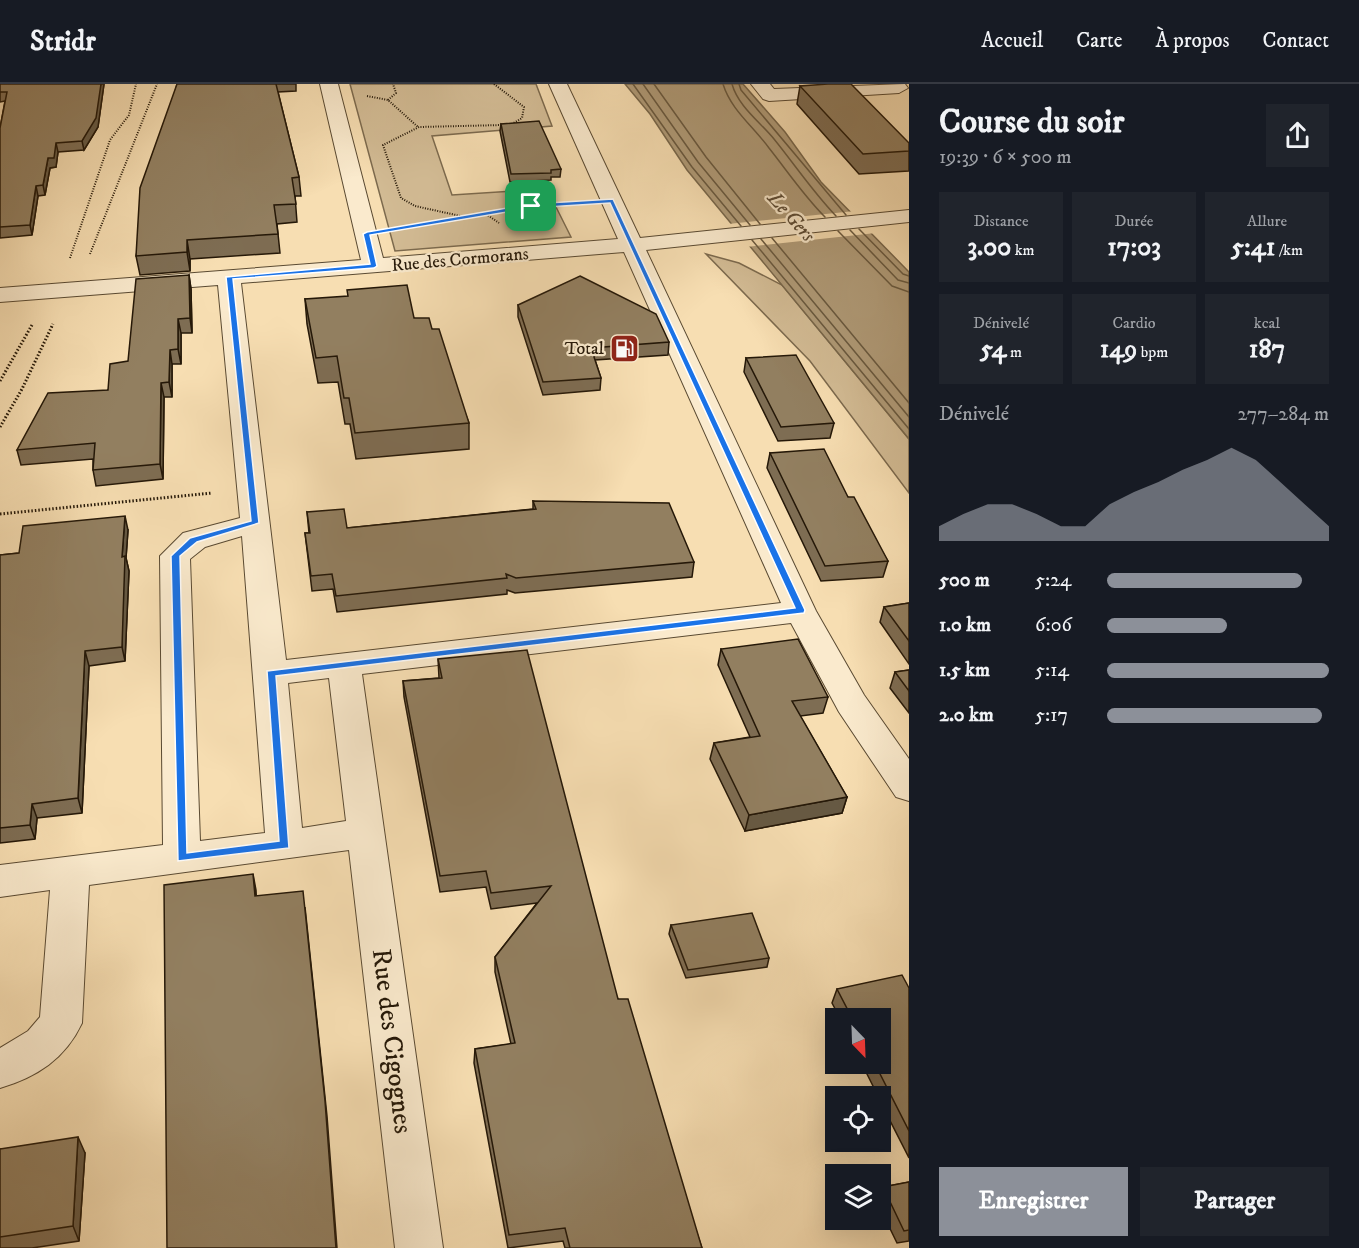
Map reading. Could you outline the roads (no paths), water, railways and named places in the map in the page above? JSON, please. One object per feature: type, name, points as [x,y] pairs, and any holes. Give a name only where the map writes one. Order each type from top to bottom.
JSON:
[{"type":"street","points":[[558,84],[800,610],[851,704],[909,787]]},
{"type":"street","points":[[760,84],[769,94],[901,91]]},
{"type":"street","points":[[330,88],[374,266]]},
{"type":"street","name":"Rue des Cormorans","points":[[0,295],[633,245],[909,216]]},
{"type":"street","points":[[229,277],[271,673],[285,845]]},
{"type":"street","points":[[182,858],[175,556],[194,540],[255,523]]},
{"type":"street","points":[[271,673],[800,610]]},
{"type":"street","name":"Rue des Cigognes","points":[[344,665],[419,1248]]},
{"type":"street","points":[[0,881],[367,833]]},
{"type":"street","points":[[0,1068],[18,1063],[43,1046],[61,1023],[71,872]]},
{"type":"water","name":"Le Gers","points":[[625,84],[743,84],[785,132],[821,182],[909,272],[909,439],[687,170],[650,114]]},
{"type":"place","name":"Total","points":[[625,348]]}]
